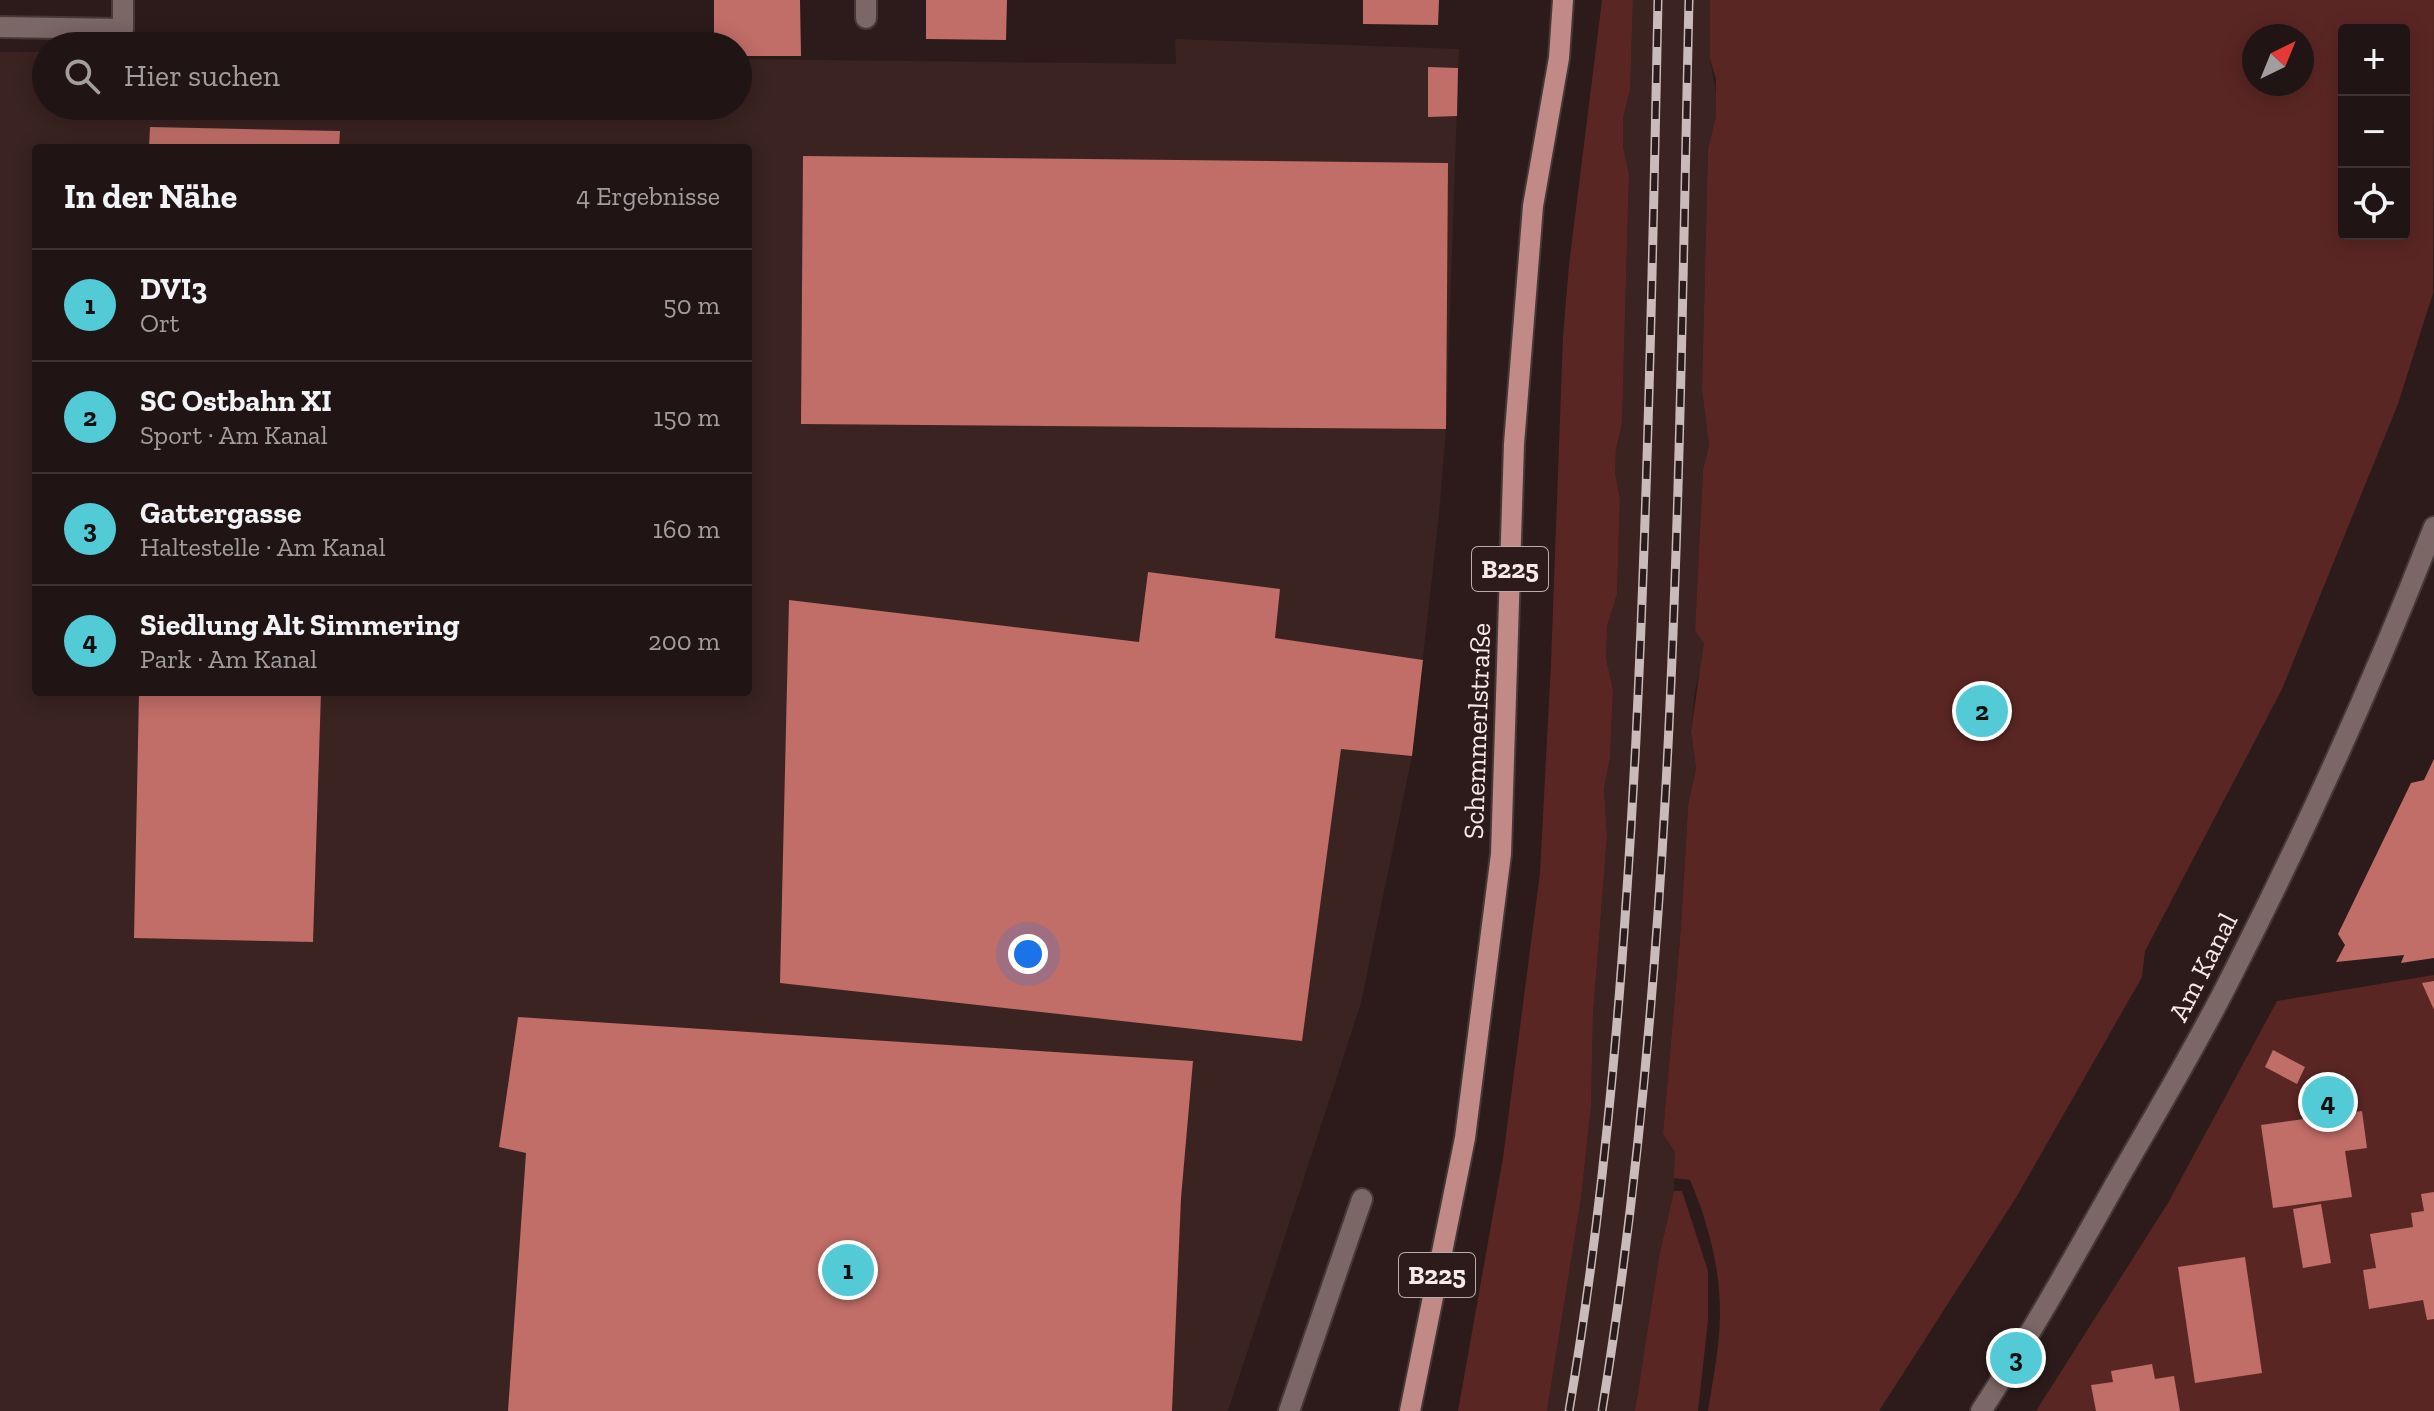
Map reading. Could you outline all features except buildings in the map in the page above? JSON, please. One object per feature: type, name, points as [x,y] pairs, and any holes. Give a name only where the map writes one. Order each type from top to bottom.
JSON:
[{"type":"main road","name":"Schemmerlstraße","points":[[1410,1411],[1465,1138],[1501,854],[1514,444],[1533,206],[1559,58],[1563,0]]},
{"type":"street","points":[[0,27],[123,29],[123,0]]},
{"type":"street","name":"Am Kanal","points":[[1981,1411],[2074,1261],[2233,974],[2383,651],[2434,527]]},
{"type":"street","points":[[1289,1411],[1362,1199]]},
{"type":"shaded area","points":[[1602,0],[1633,0],[1630,91],[1623,118],[1623,146],[1629,174],[1622,423],[1615,472],[1620,499],[1617,594],[1607,627],[1606,658],[1613,690],[1610,758],[1604,789],[1607,836],[1593,1014],[1591,1106],[1581,1198],[1547,1411],[1458,1411],[1503,1158],[1540,873],[1563,337]]},
{"type":"shaded area","points":[[1633,0],[1710,0],[1710,59],[1717,99],[1708,149],[1702,390],[1709,445],[1703,470],[1695,631],[1704,643],[1703,664],[1695,690],[1691,731],[1696,768],[1688,806],[1663,1134],[1676,1152],[1674,1191],[1659,1257],[1635,1411],[1547,1411],[1581,1198],[1591,1106],[1593,1014],[1607,836],[1604,789],[1610,758],[1613,690],[1606,643],[1607,627],[1617,594],[1620,499],[1615,472],[1622,423],[1629,174],[1623,146],[1623,118],[1630,91]]},
{"type":"shaded area","points":[[1710,0],[2434,0],[2433,293],[2398,404],[2282,689],[2145,951],[2142,977],[2017,1196],[1879,1411],[1708,1411],[1720,1325],[1715,1262],[1690,1180],[1674,1178],[1675,1152],[1663,1134],[1688,806],[1696,768],[1691,731],[1704,643],[1695,631],[1703,470],[1709,445],[1702,390],[1708,149],[1716,116],[1716,79],[1710,59]]},
{"type":"shaded area","points":[[1175,39],[1459,49],[1446,429],[1412,756],[1361,1003],[1228,1411],[0,1411],[0,52],[32,52],[32,120],[752,120],[752,59],[1176,64]]},
{"type":"shaded area","points":[[2434,975],[2434,1411],[2036,1411],[2168,1203],[2277,1001]]},
{"type":"shaded area","points":[[1674,1191],[1682,1191],[1708,1271],[1708,1320],[1698,1411],[1635,1411],[1659,1257]]},
{"type":"railway","points":[[1569,1411],[1604,1160],[1620,992],[1631,823],[1647,462],[1658,0]]},
{"type":"railway","points":[[1602,1411],[1627,1236],[1646,1060],[1660,884],[1677,531],[1689,0]]},
{"type":"place","name":"SC Ostbahn XI","points":[[1982,711]]},
{"type":"place","name":"Siedlung Alt Simmering","points":[[2328,1102]]},
{"type":"place","name":"DVI3","points":[[848,1270]]},
{"type":"place","name":"Gattergasse","points":[[2016,1358]]}]
